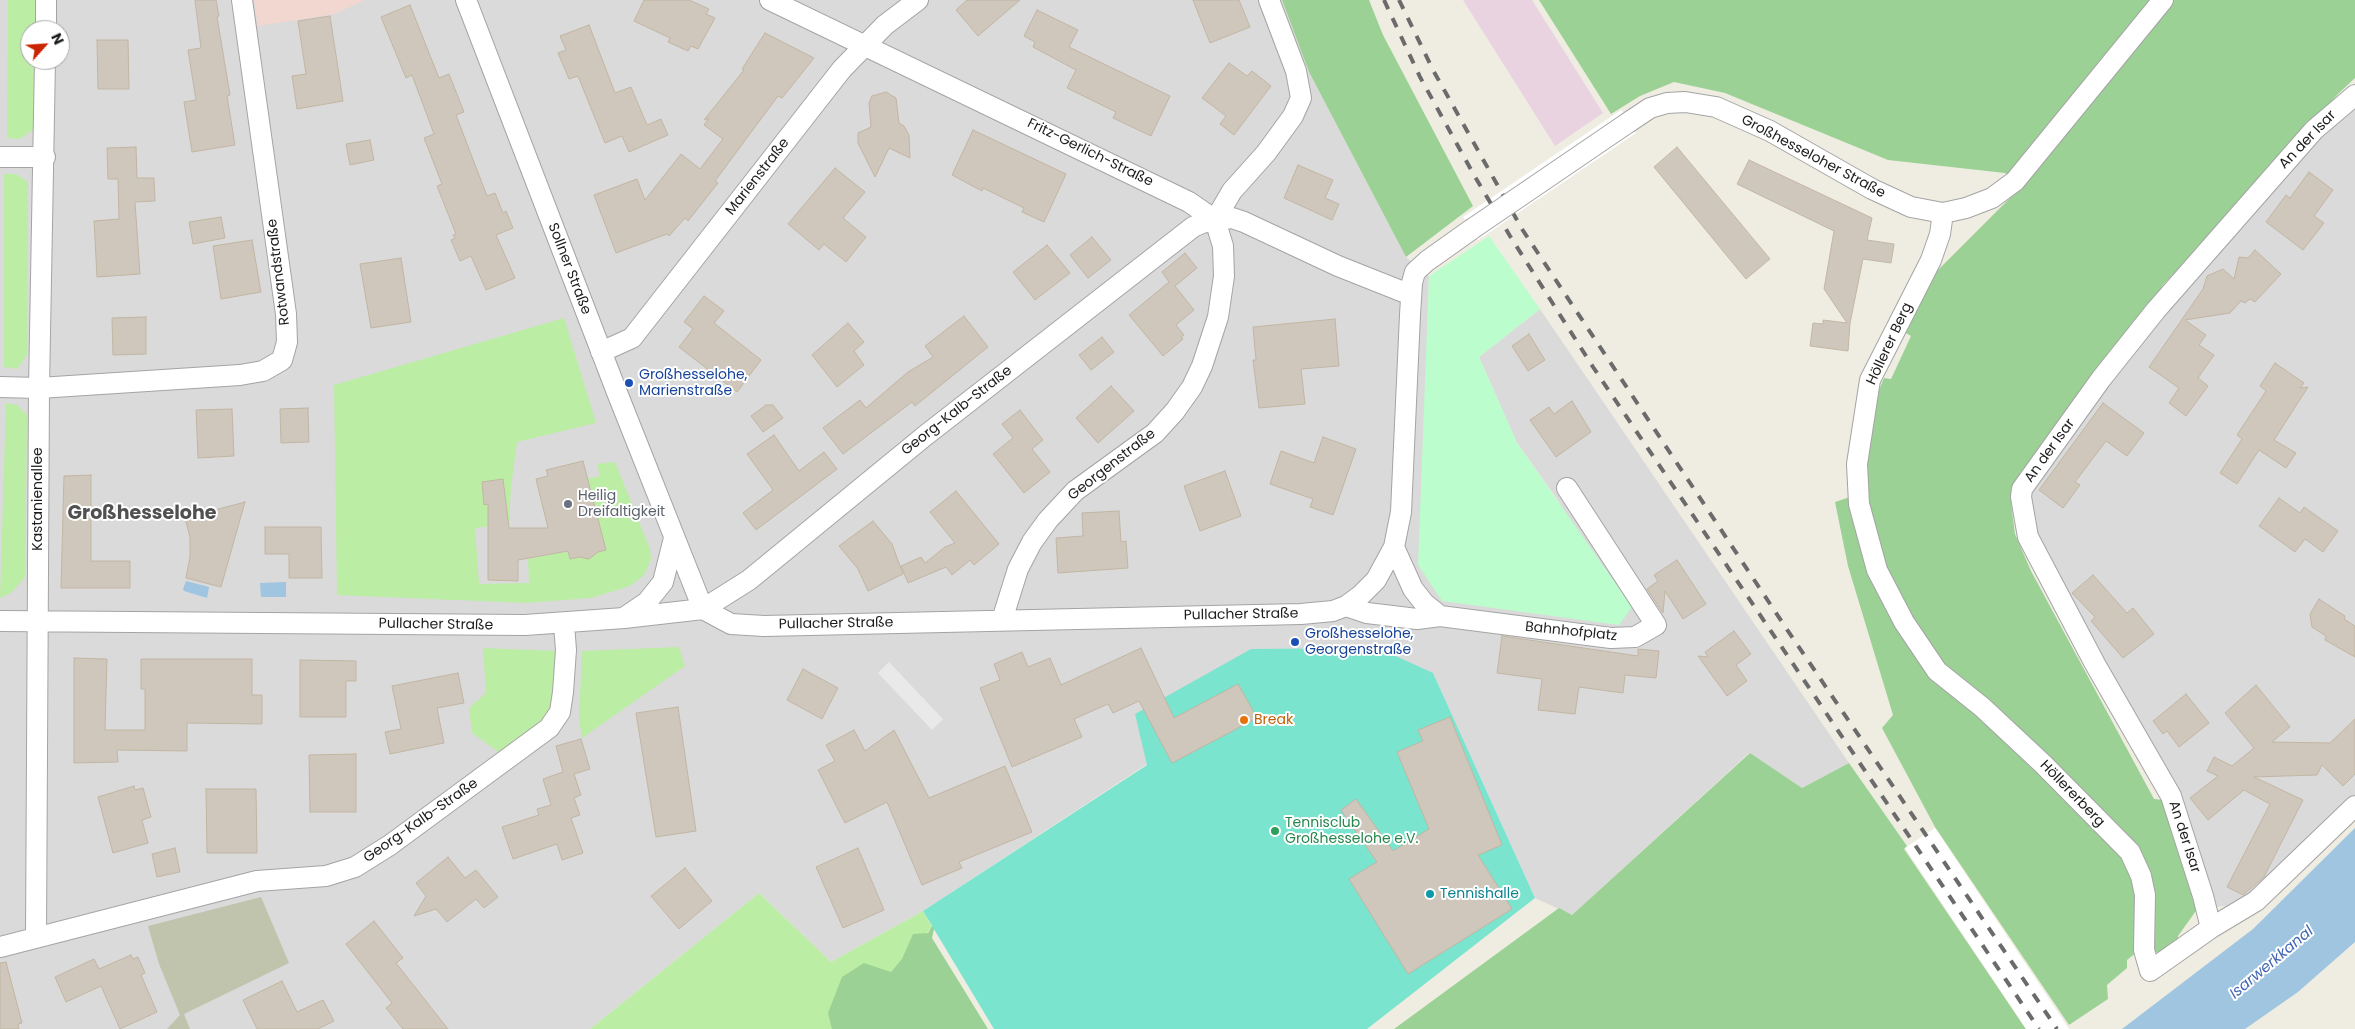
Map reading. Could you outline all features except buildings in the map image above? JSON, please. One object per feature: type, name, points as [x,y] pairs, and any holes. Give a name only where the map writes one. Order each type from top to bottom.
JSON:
[{"type":"street","points":[[46,0],[46,20]]},
{"type":"street","name":"Rotwandstraße","points":[[39,388],[240,375],[263,371],[282,360],[287,342],[286,314],[242,0]]},
{"type":"street","name":"Sollner Straße","points":[[466,0],[703,609]]},
{"type":"street","name":"Fritz-Gerlich-Straße","points":[[770,0],[1189,202],[1215,220]]},
{"type":"street","name":"Marienstraße","points":[[602,352],[632,338],[836,77],[885,25],[918,0]]},
{"type":"street","points":[[1215,220],[1232,190],[1266,153],[1293,116],[1301,98],[1296,71],[1268,0]]},
{"type":"street","name":"Großhesseloher Straße","points":[[1411,295],[1416,272],[1427,261],[1650,108],[1667,103],[1685,102],[1716,108],[1770,131],[1872,189],[1910,207],[1943,213],[1966,208],[1992,198],[2014,181],[2163,0]]},
{"type":"street","name":"Kastanienallee","points":[[36,937],[39,388],[45,70]]},
{"type":"street","name":"An der Isar","points":[[2211,928],[2203,896],[2171,796],[2095,664],[2028,537],[2020,497],[2022,489],[2101,379],[2156,310],[2314,130],[2355,95]]},
{"type":"street","points":[[0,157],[44,157]]},
{"type":"street","name":"Höllerer Berg","points":[[1937,671],[1904,622],[1878,570],[1859,504],[1857,464],[1870,380],[1931,260],[1940,234],[1943,213]]},
{"type":"street","points":[[1215,220],[1232,218],[1244,222],[1338,266],[1411,295]]},
{"type":"street","name":"Georg-Kalb-Straße","points":[[703,609],[749,580],[926,435],[1192,228],[1215,220]]},
{"type":"street","name":"Georgenstraße","points":[[1002,620],[1018,569],[1032,542],[1048,520],[1075,491],[1155,433],[1175,411],[1192,387],[1202,366],[1218,318],[1224,276],[1223,246],[1215,220]]},
{"type":"street","name":"Pullacher Straße","points":[[0,621],[525,626],[564,624],[703,609],[731,624],[764,626],[1301,614],[1333,611],[1346,606],[1362,595],[1376,580],[1394,547],[1402,512],[1411,295]]},
{"type":"street","points":[[0,387],[39,388]]},
{"type":"street","name":"Bahnhofplatz","points":[[1346,606],[1367,613],[1416,619],[1440,616],[1611,638],[1635,637],[1656,625],[1567,488]]},
{"type":"street","points":[[624,618],[647,602],[663,582],[674,538]]},
{"type":"street","points":[[1394,547],[1413,589],[1424,603],[1440,616]]},
{"type":"street","name":"Georg-Kalb-Straße","points":[[0,947],[257,881],[326,876],[355,867],[390,845],[549,728],[560,712],[563,692],[566,650],[564,624]]},
{"type":"street","name":"Höllererberg","points":[[1937,671],[1982,707],[2043,764],[2130,852],[2140,876],[2145,895],[2144,950],[2150,971],[2211,928]]},
{"type":"street","points":[[2211,928],[2256,901],[2355,806]]},
{"type":"shaded area","points":[[0,0],[1282,0],[1309,72],[1406,257],[1429,276],[1427,345],[1562,506],[1517,443],[1479,357],[1540,309],[1849,763],[1802,788],[1749,753],[1572,915],[1535,898],[1433,673],[1147,764],[923,911],[831,962],[759,893],[590,1029],[0,1029]]},
{"type":"shaded area","points":[[254,0],[364,0],[335,14],[258,26]]},
{"type":"shaded area","points":[[1463,0],[1532,0],[1603,113],[1555,146]]},
{"type":"shaded area","points":[[2355,108],[2355,812],[2258,904],[2198,908],[2164,800],[2036,542],[2029,490],[2175,299],[2306,151]]},
{"type":"shaded area","name":"Tennisclub Großhesselohe e.V.","points":[[1378,648],[1433,673],[1535,898],[1367,1029],[994,1029],[923,911],[1147,765],[1135,714],[1251,649]]},
{"type":"shaded area","points":[[889,662],[943,719],[932,730],[878,673]]},
{"type":"shaded area","points":[[261,897],[289,963],[184,1014],[190,1029],[167,1029],[180,1015],[159,964],[148,926]]},
{"type":"green space","points":[[8,0],[36,0],[35,20],[20,20],[20,70],[35,70],[35,128],[20,139],[7,138]]},
{"type":"green space","points":[[1282,0],[1369,0],[1383,35],[1473,206],[1406,257],[1309,72]]},
{"type":"green space","points":[[1539,0],[2355,0],[2355,78],[2338,94],[2210,236],[2162,286],[2160,294],[2016,487],[2011,503],[2015,534],[2031,571],[2154,799],[2164,800],[2198,908],[2178,936],[2178,942],[2159,953],[2142,948],[2127,960],[2127,968],[2107,985],[2108,999],[2069,1025],[1935,827],[1882,728],[1893,715],[1848,566],[1835,502],[1865,492],[1866,464],[1876,397],[1884,378],[1891,379],[1911,336],[1904,332],[1935,273],[2022,186],[2005,173],[1888,160],[1725,93],[1674,82],[1640,96],[1611,114]]},
{"type":"green space","points":[[4,174],[16,174],[28,182],[27,355],[17,369],[4,367]]},
{"type":"green space","points":[[1489,236],[1540,309],[1479,357],[1517,443],[1632,607],[1619,625],[1442,601],[1418,565],[1429,276]]},
{"type":"green space","points":[[564,318],[596,423],[517,442],[511,487],[509,524],[475,528],[479,584],[529,583],[528,559],[568,551],[570,559],[587,479],[600,476],[597,464],[615,462],[650,549],[651,560],[644,575],[630,586],[591,598],[526,603],[337,595],[334,385]]},
{"type":"green space","points":[[6,403],[17,405],[27,415],[25,577],[12,592],[0,598]]},
{"type":"green space","points":[[679,647],[685,666],[582,738],[579,719],[582,651]]},
{"type":"green space","points":[[483,648],[558,651],[555,703],[541,725],[500,753],[472,733],[469,708],[486,693]]},
{"type":"green space","points":[[1750,753],[1802,788],[1849,763],[1907,846],[1904,849],[2026,1029],[1394,1029],[1559,908],[1572,915]]},
{"type":"green space","points":[[759,893],[831,962],[923,911],[932,927],[903,960],[833,1029],[590,1029]]},
{"type":"green space","points":[[936,920],[932,938],[988,1029],[832,1029],[828,1013],[842,977],[864,963],[891,972],[902,959],[913,934],[928,933]]},
{"type":"water","points":[[186,581],[209,587],[207,598],[184,591]]},
{"type":"water","points":[[286,582],[286,597],[261,597],[260,583]]},
{"type":"water","name":"Isarwerkkanal","points":[[2355,828],[2355,942],[2298,992],[2245,1029],[2122,1029],[2253,929]]},
{"type":"pier","points":[[1621,110],[1636,133],[1478,240],[1463,217]]},
{"type":"pier","points":[[1935,828],[2069,1029],[2026,1029],[1905,848]]},
{"type":"railway","points":[[1384,0],[1420,77],[1474,175],[1510,236],[1593,367],[2039,1029]]},
{"type":"railway","points":[[1399,0],[1433,70],[1522,229],[1784,625],[2057,1029]]},
{"type":"place","name":"Großhesselohe, Marienstraße","points":[[629,383]]},
{"type":"place","name":"Heilig Dreifaltigkeit","points":[[568,504]]},
{"type":"place","name":"Großhesselohe, Georgenstraße","points":[[1295,642]]},
{"type":"place","name":"Break","points":[[1244,720]]},
{"type":"place","name":"Tennisclub Großhesselohe e.V.","points":[[1275,831]]},
{"type":"place","name":"Tennishalle","points":[[1430,894]]},
{"type":"district","name":"Großhesselohe","points":[[142,514]]}]
